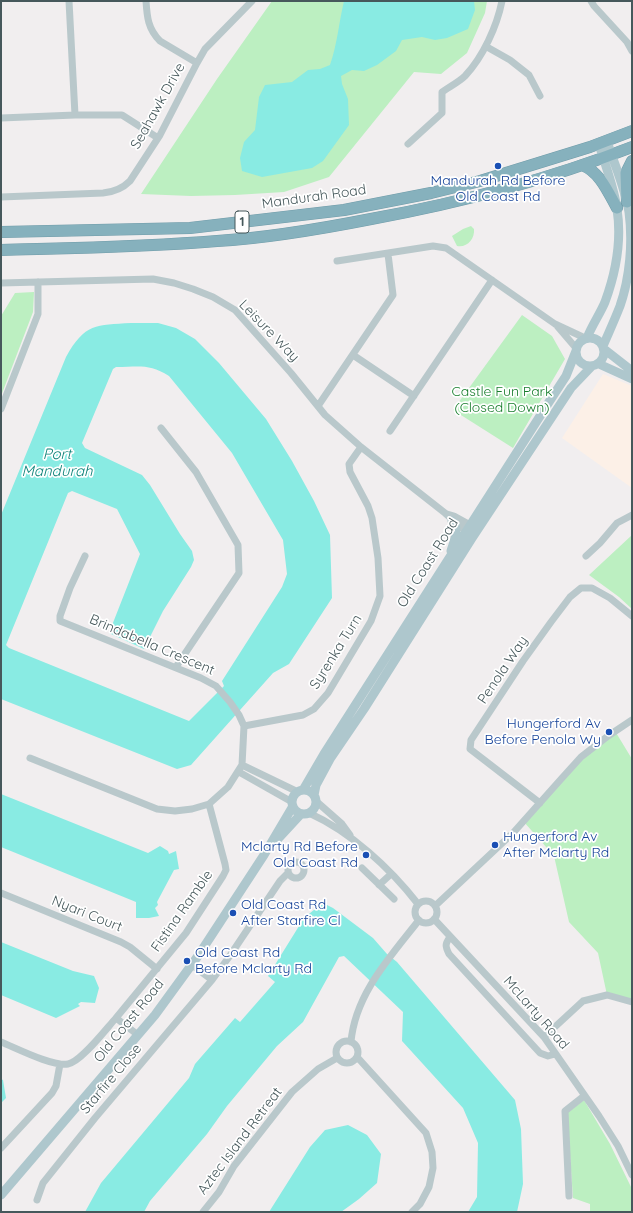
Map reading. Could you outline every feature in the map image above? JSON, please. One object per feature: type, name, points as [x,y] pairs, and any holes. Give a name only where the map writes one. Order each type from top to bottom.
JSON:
[{"type":"highway","name":"1","points":[[603,142],[632,131]]},
{"type":"highway","name":"Mandurah Road","points":[[1,232],[190,228],[344,210],[480,181],[603,142]]},
{"type":"highway","name":"1","points":[[1,250],[218,241],[310,231],[424,209],[512,187],[582,165],[632,147]]},
{"type":"highway","points":[[627,202],[626,173],[632,161]]},
{"type":"highway","points":[[582,165],[590,168],[602,183],[617,208]]},
{"type":"main road","points":[[603,142],[617,208],[619,237],[616,266],[605,301],[586,338],[579,342],[576,350],[578,359],[584,365],[595,365],[632,379]]},
{"type":"main road","points":[[595,365],[604,357],[604,347],[620,305],[625,287],[631,240],[631,224],[627,202],[607,156]]},
{"type":"main road","points":[[586,338],[598,340],[632,371]]},
{"type":"main road","name":"Old Coast Road","points":[[264,855],[305,814],[315,808],[316,785],[330,759],[364,709],[548,402],[562,383],[576,350]]},
{"type":"main road","name":"Old Coast Road","points":[[1,1195],[155,1015],[192,965],[264,855],[293,804],[294,795],[301,791],[444,567],[472,531],[571,388],[595,365]]},
{"type":"main road","points":[[444,567],[456,533],[455,524],[452,521]]},
{"type":"main road","points":[[301,791],[310,791],[315,798]]},
{"type":"main road","points":[[293,804],[297,812],[305,814]]},
{"type":"street","points":[[69,1],[75,115]]},
{"type":"street","points":[[146,1],[147,20],[155,36],[160,41],[196,63]]},
{"type":"street","name":"Seahawk Drive","points":[[1,197],[103,193],[116,190],[125,185],[130,181],[158,138],[196,63],[210,43],[252,1]]},
{"type":"street","points":[[408,144],[442,113],[442,92],[464,76],[487,47],[502,1]]},
{"type":"street","points":[[591,1],[627,42],[632,51]]},
{"type":"street","points":[[487,47],[510,60],[529,75],[540,96]]},
{"type":"street","points":[[1,118],[122,115],[158,138]]},
{"type":"street","points":[[337,261],[433,246],[446,248],[555,324],[586,338]]},
{"type":"street","points":[[318,406],[393,295],[388,254]]},
{"type":"street","name":"Leisure Way","points":[[1,283],[153,279],[174,283],[212,297],[235,310],[291,373],[325,415],[361,447],[445,513],[452,521],[472,531]]},
{"type":"street","points":[[390,431],[492,280]]},
{"type":"street","points":[[1,410],[38,314],[38,282]]},
{"type":"street","points":[[555,324],[576,350]]},
{"type":"street","points":[[353,355],[414,396]]},
{"type":"street","points":[[161,428],[196,472],[238,545],[239,573],[176,667]]},
{"type":"street","name":"Syrenka Turn","points":[[244,726],[303,715],[314,709],[328,693],[371,622],[380,596],[378,558],[372,518],[368,506],[350,472],[349,464],[361,447]]},
{"type":"street","name":"Leisure Way","points":[[445,513],[454,516],[472,531]]},
{"type":"street","points":[[586,556],[600,543],[616,523],[632,515]]},
{"type":"street","name":"Brindabella Crescent","points":[[30,758],[157,809],[175,811],[192,809],[209,804],[228,787],[239,772],[242,765],[244,726],[239,715],[230,702],[216,686],[176,667],[60,621],[60,616],[70,588],[86,556]]},
{"type":"street","name":"Penola Way","points":[[540,803],[470,749],[472,740],[523,662],[565,603],[575,592],[581,588],[592,588],[610,598],[632,616]]},
{"type":"street","points":[[435,906],[499,847],[581,757],[632,720]]},
{"type":"street","points":[[242,765],[301,791]]},
{"type":"street","points":[[239,772],[293,804]]},
{"type":"street","points":[[315,798],[342,824],[352,837],[407,890],[418,904]]},
{"type":"street","name":"Fistina Ramble","points":[[60,1064],[75,1062],[116,1018],[186,933],[223,876],[226,870],[225,864],[209,804]]},
{"type":"street","points":[[305,814],[352,837]]},
{"type":"street","points":[[362,868],[394,899]]},
{"type":"street","name":"Starfire Close","points":[[37,1200],[43,1183],[90,1124],[212,980],[230,957],[280,881],[288,873]]},
{"type":"street","points":[[379,885],[391,874]]},
{"type":"street","name":"Nyari Court","points":[[1,893],[121,942],[130,947],[157,969]]},
{"type":"street","points":[[427,901],[435,906],[437,912],[432,921],[425,923],[416,917],[415,910],[418,904],[427,901]]},
{"type":"street","name":"McLarty Road","points":[[434,919],[544,1037],[618,1146],[632,1175]]},
{"type":"street","points":[[351,1042],[352,1027],[358,1009],[372,984],[419,920]]},
{"type":"street","points":[[450,937],[446,942],[449,954],[540,1053],[548,1056],[556,1054]]},
{"type":"street","points":[[192,965],[212,980]]},
{"type":"street","points":[[544,1037],[583,1001],[607,995],[632,1002]]},
{"type":"street","points":[[116,1018],[138,1035]]},
{"type":"street","points":[[345,1041],[351,1042],[357,1046],[359,1052],[358,1058],[354,1062],[348,1064],[342,1062],[338,1058],[336,1052],[340,1044],[345,1041]]},
{"type":"street","points":[[1,1042],[51,1062],[60,1064],[56,1086],[52,1093],[1,1148]]},
{"type":"street","name":"Aztec Island Retreat","points":[[203,1212],[219,1192],[234,1166],[292,1092],[318,1069],[338,1058]]},
{"type":"street","points":[[358,1058],[426,1133],[432,1152],[433,1168],[429,1187],[420,1204],[412,1212]]},
{"type":"street","points":[[570,1196],[565,1111],[584,1096]]},
{"type":"shaded area","points":[[603,374],[632,386],[632,488],[562,438]]},
{"type":"green space","points":[[272,1],[487,1],[485,13],[467,53],[441,74],[414,72],[329,177],[284,192],[191,196],[141,194],[217,79]]},
{"type":"green space","points":[[471,226],[474,229],[474,233],[470,242],[464,246],[457,246],[452,236]]},
{"type":"green space","points":[[34,292],[33,312],[1,396],[1,316],[15,293]]},
{"type":"green space","name":"Castle Fun Park (Closed Down)","points":[[522,315],[552,336],[565,359],[513,448],[453,410]]},
{"type":"green space","points":[[632,535],[632,609],[619,597],[589,575]]},
{"type":"green space","points":[[615,731],[632,759],[632,1002],[607,995],[598,953],[569,922],[554,856],[524,822],[562,778]]},
{"type":"green space","points":[[584,1100],[610,1144],[632,1189],[632,1212],[590,1212],[590,1204],[573,1198],[567,1113]]},
{"type":"water","points":[[344,1],[474,1],[475,10],[468,29],[447,38],[435,40],[422,37],[402,40],[396,51],[377,65],[364,71],[352,70],[341,76],[342,84],[348,99],[349,125],[323,161],[312,168],[262,177],[242,171],[240,158],[244,142],[255,130],[259,97],[265,85],[292,82],[308,70],[320,69],[330,65]]},
{"type":"water","name":"Port Mandurah","points":[[158,323],[176,328],[195,339],[219,363],[266,419],[292,461],[314,501],[330,535],[332,598],[289,664],[273,673],[191,765],[177,769],[1,699],[1,515],[66,357],[73,346],[79,338],[92,328],[109,324]],"holes":[[[116,367],[149,367],[169,376],[232,453],[283,540],[287,574],[282,587],[222,681],[224,686],[189,721],[9,648],[6,645],[68,493],[72,491],[117,509],[140,554],[109,633],[144,649],[163,611],[194,560],[192,551],[142,475],[85,448],[82,443],[113,369]]]},
{"type":"water","points":[[1,794],[148,853],[160,846],[168,851],[169,854],[176,851],[179,869],[174,870],[157,902],[158,905],[155,908],[159,916],[136,918],[136,902],[1,847]]},
{"type":"water","points":[[320,905],[327,905],[333,908],[373,938],[387,954],[397,962],[515,1100],[521,1129],[523,1184],[517,1212],[468,1212],[477,1197],[478,1143],[463,1108],[402,1041],[403,1012],[344,956],[339,957],[303,1022],[277,1046],[227,1106],[207,1134],[150,1201],[144,1212],[85,1212],[101,1183],[189,1078],[195,1064],[235,1018],[240,1022],[275,982],[268,976],[304,918]]},
{"type":"water","points":[[1,942],[73,971],[94,976],[99,988],[95,1003],[81,1002],[78,1004],[80,1006],[56,1018],[1,995]]},
{"type":"water","points":[[1,1079],[3,1080],[6,1098],[1,1103]]},
{"type":"water","points":[[348,1125],[367,1135],[381,1154],[377,1183],[341,1212],[269,1212],[310,1147],[325,1130]]},
{"type":"place","name":"Mandurah Rd Before Old Coast Rd","points":[[498,166]]},
{"type":"place","name":"Hungerford Av Before Penola Wy","points":[[609,732]]},
{"type":"place","name":"Hungerford Av After Mclarty Rd","points":[[495,845]]},
{"type":"place","name":"Mclarty Rd Before Old Coast Rd","points":[[366,855]]},
{"type":"place","name":"Old Coast Rd After Starfire Cl","points":[[233,913]]},
{"type":"place","name":"Old Coast Rd Before Mclarty Rd","points":[[187,961]]}]
